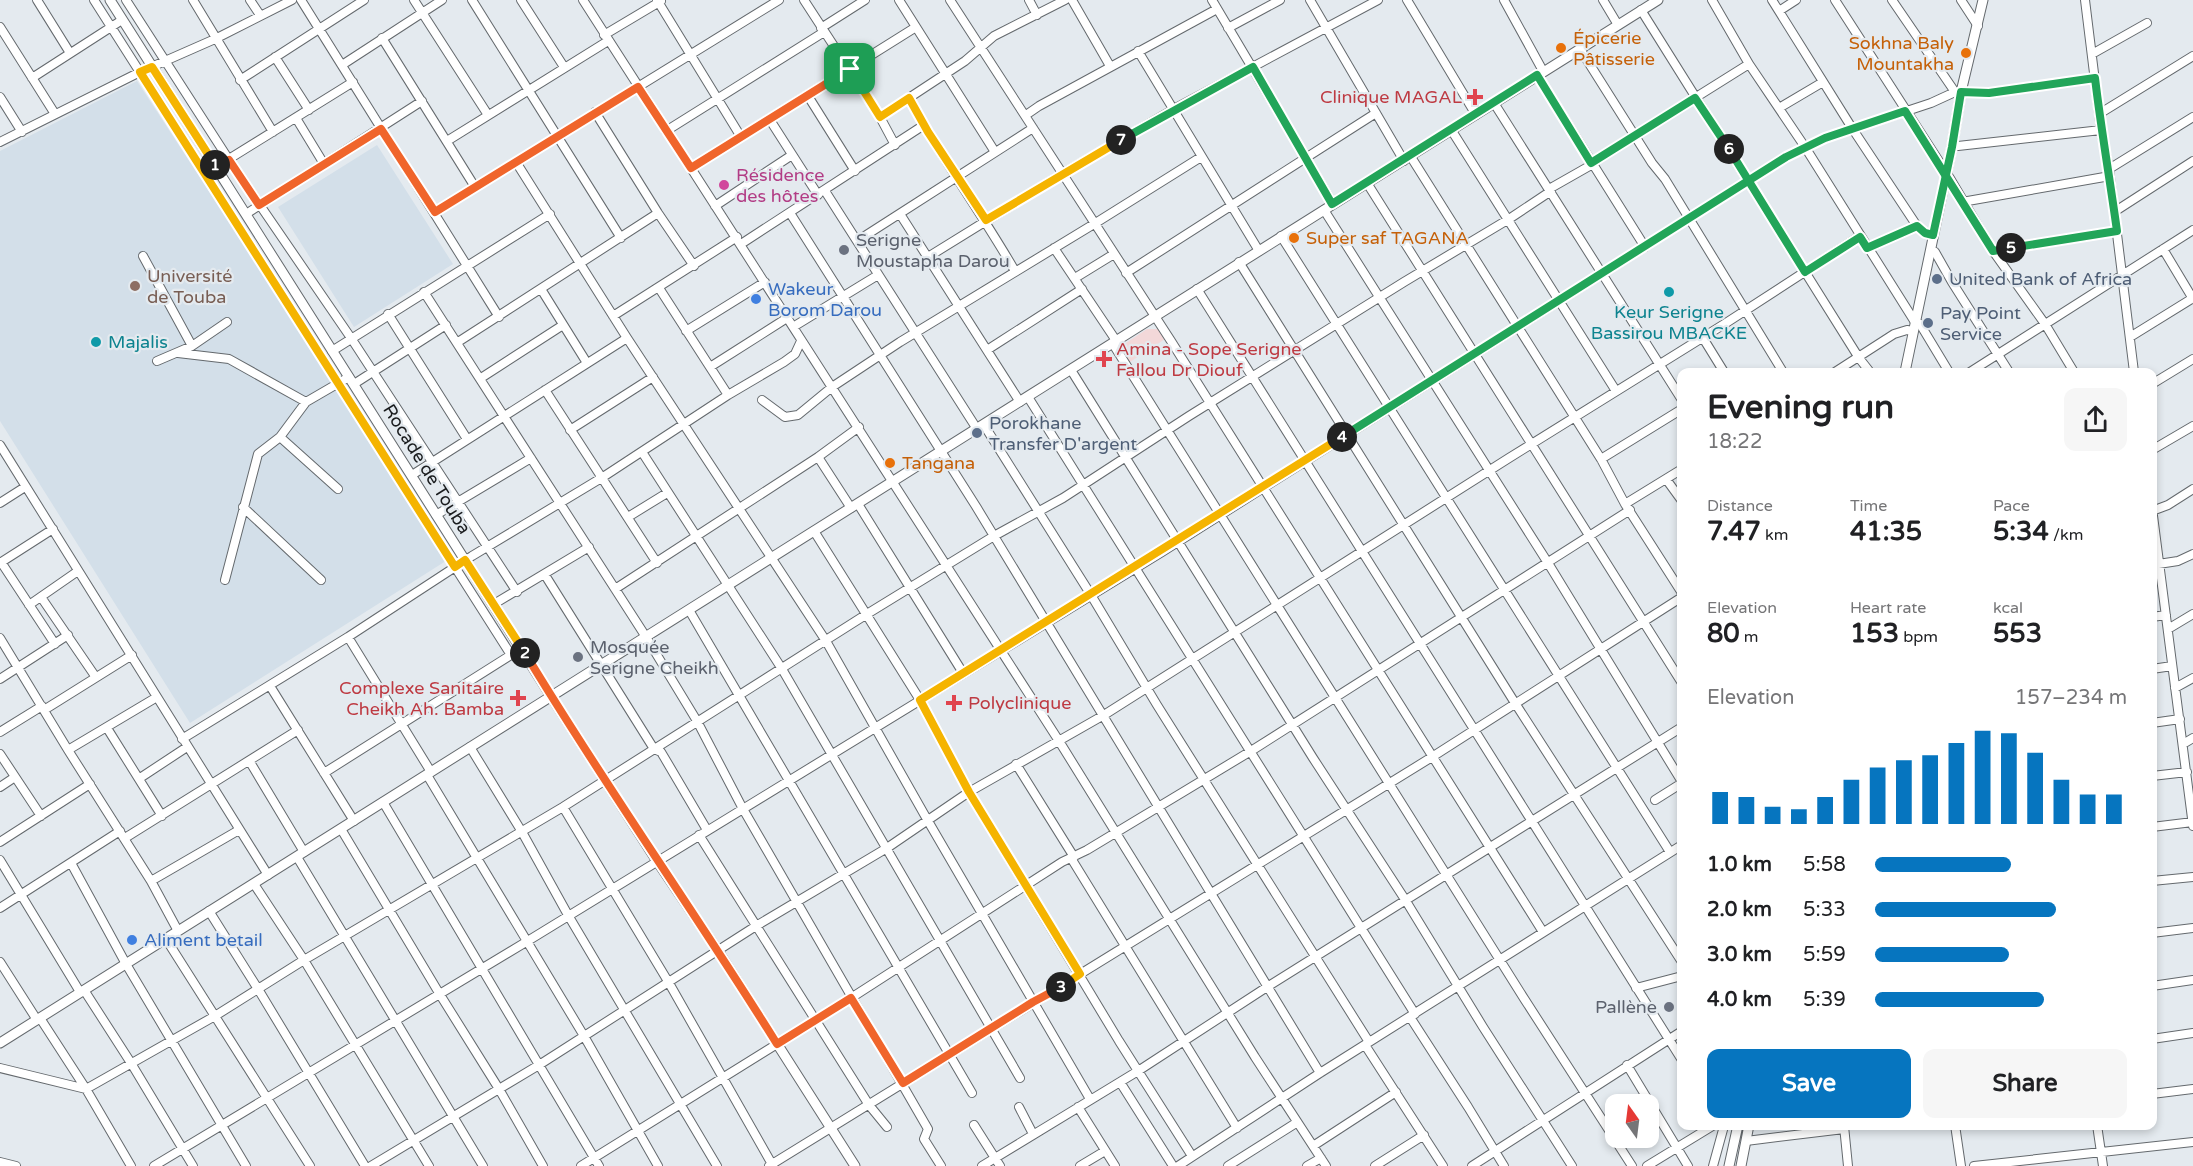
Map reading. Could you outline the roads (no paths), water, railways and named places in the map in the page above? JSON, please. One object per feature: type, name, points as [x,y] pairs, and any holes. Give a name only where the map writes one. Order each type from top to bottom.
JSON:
[{"type":"main road","points":[[0,1043],[1658,0]]},
{"type":"main road","points":[[1906,368],[1935,252],[1961,92],[1983,0]]},
{"type":"main road","name":"Rocade de Touba","points":[[114,1],[122,20],[551,696],[855,1166]]},
{"type":"main road","points":[[1911,368],[1933,235],[1958,146],[1961,92]]},
{"type":"main road","points":[[1729,1166],[1737,1130]]},
{"type":"main road","points":[[1741,1166],[1748,1130]]},
{"type":"street","points":[[37,0],[70,53]]},
{"type":"street","points":[[94,0],[511,655]]},
{"type":"street","points":[[126,0],[229,160],[351,338],[517,592]]},
{"type":"street","points":[[192,0],[273,132]]},
{"type":"street","points":[[250,0],[260,15]]},
{"type":"street","points":[[0,142],[292,0]]},
{"type":"street","points":[[301,0],[499,316]]},
{"type":"street","points":[[240,80],[364,0]]},
{"type":"street","points":[[414,0],[488,115]]},
{"type":"street","points":[[342,65],[442,0]]},
{"type":"street","points":[[472,0],[621,238]]},
{"type":"street","points":[[521,0],[564,67]]},
{"type":"street","points":[[583,0],[801,341],[894,481],[999,650],[1059,741],[1296,1123],[1326,1166]]},
{"type":"street","points":[[435,212],[779,0]]},
{"type":"street","points":[[804,0],[850,69],[895,145]]},
{"type":"street","points":[[666,130],[865,0]]},
{"type":"street","points":[[899,0],[994,152]]},
{"type":"street","points":[[950,0],[1155,317],[1543,932]]},
{"type":"street","points":[[1029,0],[1037,15]]},
{"type":"street","points":[[880,117],[945,74],[999,32],[1065,0]]},
{"type":"street","points":[[1072,0],[1110,66]]},
{"type":"street","points":[[1212,0],[1306,159],[1328,207],[1380,297],[1548,563],[1677,774]]},
{"type":"street","points":[[1228,28],[1280,0]]},
{"type":"street","points":[[1310,0],[1376,112],[1466,244],[1677,584]]},
{"type":"street","points":[[928,257],[1062,174],[1174,109],[1377,0]]},
{"type":"street","points":[[1407,0],[1476,115]]},
{"type":"street","points":[[1504,0],[1540,73],[1592,164],[1645,247]]},
{"type":"street","points":[[1603,0],[1618,25]]},
{"type":"street","points":[[1712,0],[1749,64],[1805,147],[1916,326],[1946,368]]},
{"type":"street","points":[[1773,0],[1852,128],[1917,226],[1925,233],[1933,235]]},
{"type":"street","points":[[1779,11],[1796,0]]},
{"type":"street","points":[[1835,0],[1993,251],[2045,324],[2072,368]]},
{"type":"street","points":[[1892,0],[1961,92]]},
{"type":"street","points":[[1961,0],[1978,26]]},
{"type":"street","points":[[2085,0],[2134,368]]},
{"type":"street","points":[[447,141],[564,67],[659,1],[741,137]]},
{"type":"street","points":[[1026,116],[1039,106],[1110,66],[1216,9]]},
{"type":"street","points":[[1641,10],[1858,358],[1867,368]]},
{"type":"street","points":[[32,78],[122,20]]},
{"type":"street","points":[[2092,54],[2147,23]]},
{"type":"street","points":[[0,27],[55,114]]},
{"type":"street","points":[[691,168],[916,27]]},
{"type":"street","points":[[382,39],[475,187]]},
{"type":"street","points":[[1580,49],[1690,219],[1781,368]]},
{"type":"street","points":[[1138,51],[1259,251]]},
{"type":"street","points":[[2099,114],[2193,56]]},
{"type":"street","points":[[275,57],[309,110]]},
{"type":"street","points":[[0,1068],[86,1089],[215,1016],[304,960],[563,807],[946,565],[1083,485],[1209,403],[1509,219],[1550,190],[1749,64]]},
{"type":"street","points":[[154,1166],[526,942],[1135,568],[1473,353],[1805,147],[1852,128],[1961,92],[1989,93],[2095,78]]},
{"type":"street","points":[[216,167],[353,82]]},
{"type":"street","points":[[1779,108],[1823,82]]},
{"type":"street","points":[[808,96],[855,171]]},
{"type":"street","points":[[0,97],[22,132]]},
{"type":"street","points":[[909,98],[986,220],[1015,271]]},
{"type":"street","points":[[246,214],[422,101]]},
{"type":"street","points":[[1494,103],[1677,392]]},
{"type":"street","points":[[595,112],[694,266]]},
{"type":"street","points":[[1126,273],[1376,112]]},
{"type":"street","points":[[1962,202],[2109,172],[2193,117]]},
{"type":"street","points":[[297,118],[324,164]]},
{"type":"street","points":[[770,120],[792,155],[857,241],[1091,595],[1146,688],[1317,957],[1396,1092],[1443,1166]]},
{"type":"street","points":[[613,316],[694,266],[790,213],[924,125]]},
{"type":"street","points":[[857,241],[1033,128]]},
{"type":"street","points":[[1452,130],[1616,391]]},
{"type":"street","points":[[1958,146],[2101,130]]},
{"type":"street","points":[[715,206],[792,155]]},
{"type":"street","points":[[762,400],[784,417],[798,415],[832,387],[880,355],[1201,157]]},
{"type":"street","points":[[2114,212],[2193,161]]},
{"type":"street","points":[[516,162],[737,508],[826,641],[1090,1099]]},
{"type":"street","points":[[1367,183],[1677,675]]},
{"type":"street","points":[[458,342],[658,213]]},
{"type":"street","points":[[790,213],[994,536],[1320,1073]]},
{"type":"street","points":[[332,351],[467,264],[550,214]]},
{"type":"street","points":[[900,214],[987,350],[1083,485],[1362,929],[1412,1016],[1504,1166]]},
{"type":"street","points":[[1867,248],[1917,226]]},
{"type":"street","points":[[1976,368],[2193,230]]},
{"type":"street","points":[[1993,251],[2117,231]]},
{"type":"street","points":[[1281,236],[1670,852]]},
{"type":"street","points":[[371,1166],[538,1065],[756,926],[887,848],[969,792],[1104,715],[1860,237]]},
{"type":"street","points":[[1054,248],[1082,289],[1277,606],[1632,1166]]},
{"type":"street","points":[[2130,337],[2193,299],[2163,249]]},
{"type":"street","points":[[1935,252],[2007,368]]},
{"type":"street","points":[[1075,279],[1114,254]]},
{"type":"street","points":[[143,256],[192,346]]},
{"type":"street","points":[[1239,262],[1515,703],[1677,955]]},
{"type":"street","points":[[793,327],[878,275]]},
{"type":"street","points":[[686,331],[765,282]]},
{"type":"street","points":[[658,288],[728,395]]},
{"type":"street","points":[[541,289],[587,363]]},
{"type":"street","points":[[987,350],[1082,289]]},
{"type":"street","points":[[1197,289],[1677,1052]]},
{"type":"street","points":[[424,292],[561,502],[697,721],[743,808],[851,998],[903,1083],[928,1129],[924,1139],[941,1166]]},
{"type":"street","points":[[388,314],[467,439]]},
{"type":"street","points":[[710,367],[787,318]]},
{"type":"street","points":[[157,361],[192,346],[227,322]]},
{"type":"street","points":[[225,580],[258,454],[280,437],[306,402],[337,383],[373,372],[446,325]]},
{"type":"street","points":[[481,378],[563,325]]},
{"type":"street","points":[[1841,368],[1894,334],[1916,326]]},
{"type":"street","points":[[412,475],[627,338]]},
{"type":"street","points":[[1702,338],[1721,368]]},
{"type":"street","points":[[182,739],[348,637],[465,560],[603,477],[795,354],[801,341]]},
{"type":"street","points":[[178,353],[229,359],[306,402]]},
{"type":"street","points":[[2157,381],[2193,359]]},
{"type":"street","points":[[1071,370],[1572,1166]]},
{"type":"street","points":[[570,429],[653,377]]},
{"type":"street","points":[[544,390],[603,477],[657,563]]},
{"type":"street","points":[[1601,459],[1677,412]]},
{"type":"street","points":[[2157,447],[2193,426]]},
{"type":"street","points":[[615,589],[737,508],[818,458],[859,427]]},
{"type":"street","points":[[280,437],[338,489]]},
{"type":"street","points":[[0,444],[268,875]]},
{"type":"street","points":[[642,452],[695,538],[729,585],[782,669],[1020,1077]]},
{"type":"street","points":[[436,515],[531,458]]},
{"type":"street","points":[[818,458],[855,506],[963,673]]},
{"type":"street","points":[[581,1166],[942,941],[982,913],[1251,751],[1292,723],[1462,618],[1589,536],[1677,471]]},
{"type":"street","points":[[1666,479],[1677,494]]},
{"type":"street","points":[[0,503],[26,487]]},
{"type":"street","points":[[2157,509],[2168,505],[2193,489]]},
{"type":"street","points":[[628,517],[667,493]]},
{"type":"street","points":[[243,507],[321,580]]},
{"type":"street","points":[[53,529],[1,563],[55,644]]},
{"type":"street","points":[[814,531],[920,700],[969,792],[1192,1156]]},
{"type":"street","points":[[494,604],[589,547]]},
{"type":"street","points":[[2157,565],[2178,561],[2193,554]]},
{"type":"street","points":[[29,605],[78,571]]},
{"type":"street","points":[[2157,574],[2166,615],[2193,824],[2157,827]]},
{"type":"street","points":[[545,575],[654,749],[662,752],[707,830]]},
{"type":"street","points":[[42,597],[95,676]]},
{"type":"street","points":[[563,807],[669,983],[772,1165],[1432,757],[1677,600]]},
{"type":"street","points":[[689,610],[741,695],[843,875],[900,967],[972,1093]]},
{"type":"street","points":[[2168,629],[2193,614]]},
{"type":"street","points":[[2157,616],[2166,615]]},
{"type":"street","points":[[0,679],[68,635]]},
{"type":"street","points":[[348,637],[401,723],[658,1166]]},
{"type":"street","points":[[0,638],[151,881],[178,931]]},
{"type":"street","points":[[324,773],[522,648]]},
{"type":"street","points":[[0,732],[132,655]]},
{"type":"street","points":[[2157,668],[2172,666]]},
{"type":"street","points":[[2175,688],[2193,678]]},
{"type":"street","points":[[270,686],[354,821]]},
{"type":"street","points":[[68,750],[157,697]]},
{"type":"street","points":[[2157,722],[2180,719]]},
{"type":"street","points":[[107,728],[162,816]]},
{"type":"street","points":[[0,908],[71,863],[162,816],[298,730]]},
{"type":"street","points":[[982,1166],[1138,1071],[1267,987],[1677,730]]},
{"type":"street","points":[[2183,744],[2193,738]]},
{"type":"street","points":[[140,778],[187,747]]},
{"type":"street","points":[[470,747],[717,1166]]},
{"type":"street","points":[[0,754],[41,816]]},
{"type":"street","points":[[250,762],[346,937],[483,1166]]},
{"type":"street","points":[[1016,764],[1237,1128]]},
{"type":"street","points":[[2157,775],[2187,772]]},
{"type":"street","points":[[0,787],[15,777]]},
{"type":"street","points":[[0,842],[90,784]]},
{"type":"street","points":[[1655,800],[1677,785]]},
{"type":"street","points":[[383,802],[598,1166]]},
{"type":"street","points":[[341,829],[499,1089],[543,1166]]},
{"type":"street","points":[[151,881],[239,830]]},
{"type":"street","points":[[699,835],[869,1105],[887,1127]]},
{"type":"street","points":[[1120,1082],[1177,1166],[1677,848]]},
{"type":"street","points":[[0,860],[82,991],[132,1063],[193,1166]]},
{"type":"street","points":[[71,863],[126,964],[246,1166]]},
{"type":"street","points":[[2157,881],[2193,877]]},
{"type":"street","points":[[254,884],[304,960],[429,1166]]},
{"type":"street","points":[[208,911],[365,1166]]},
{"type":"street","points":[[2157,932],[2193,928]]},
{"type":"street","points":[[166,939],[310,1166]]},
{"type":"street","points":[[0,962],[86,1089],[131,1166]]},
{"type":"street","points":[[1636,988],[1677,977]]},
{"type":"street","points":[[2157,985],[2193,980]]},
{"type":"street","points":[[2157,1038],[2193,1033]]},
{"type":"street","points":[[1472,1166],[1677,1034]]},
{"type":"street","points":[[1627,1065],[1689,1166]]},
{"type":"street","points":[[2157,1093],[2193,1089]]},
{"type":"street","points":[[1313,1146],[1396,1092]]},
{"type":"street","points":[[1019,1107],[1034,1134]]},
{"type":"street","points":[[1078,1107],[1115,1166]]},
{"type":"street","points":[[1228,1166],[1296,1123]]},
{"type":"street","points":[[974,1125],[1000,1166]]},
{"type":"street","points":[[1647,1166],[1706,1130]]},
{"type":"street","points":[[1713,1166],[1723,1130]]},
{"type":"street","points":[[1728,1130],[1735,1139]]},
{"type":"street","points":[[1746,1141],[1823,1130]]},
{"type":"street","points":[[1844,1130],[1848,1166]]},
{"type":"street","points":[[1956,1130],[1960,1166]]},
{"type":"street","points":[[2098,1130],[2103,1166]]},
{"type":"street","points":[[1375,1166],[1424,1135]]},
{"type":"street","points":[[1974,1166],[2193,1143]]},
{"type":"street","points":[[1080,1166],[1105,1151]]},
{"type":"street","points":[[1307,1166],[1321,1158]]},
{"type":"street","points":[[0,1162],[16,1166]]},
{"type":"place","name":"Épicerie Pâtisserie","points":[[1561,48]]},
{"type":"place","name":"Sokhna Baly Mountakha","points":[[1966,53]]},
{"type":"place","name":"Clinique MAGAL","points":[[1475,97]]},
{"type":"place","name":"Résidence des hôtes","points":[[724,185]]},
{"type":"place","name":"Super saf TAGANA","points":[[1294,238]]},
{"type":"place","name":"Serigne Moustapha Darou","points":[[844,250]]},
{"type":"place","name":"United Bank of Africa","points":[[1937,279]]},
{"type":"place","name":"Université de Touba","points":[[135,286]]},
{"type":"place","name":"Keur Serigne Bassirou MBACKE","points":[[1669,292]]},
{"type":"place","name":"Wakeur Borom Darou","points":[[756,299]]},
{"type":"place","name":"Pay Point Service","points":[[1928,323]]},
{"type":"place","name":"Majalis","points":[[96,342]]},
{"type":"place","name":"Amina - Sope Serigne Fallou Dr Diouf","points":[[1104,359]]},
{"type":"place","name":"Porokhane Transfer D'argent","points":[[977,433]]},
{"type":"place","name":"Tangana","points":[[890,463]]},
{"type":"place","name":"Mosquée Serigne Cheikh","points":[[578,657]]},
{"type":"place","name":"Complexe Sanitaire Cheikh Ah. Bamba","points":[[518,698]]},
{"type":"place","name":"Polyclinique","points":[[954,703]]},
{"type":"place","name":"Aliment betail","points":[[132,940]]},
{"type":"place","name":"Pallène","points":[[1669,1007]]}]
